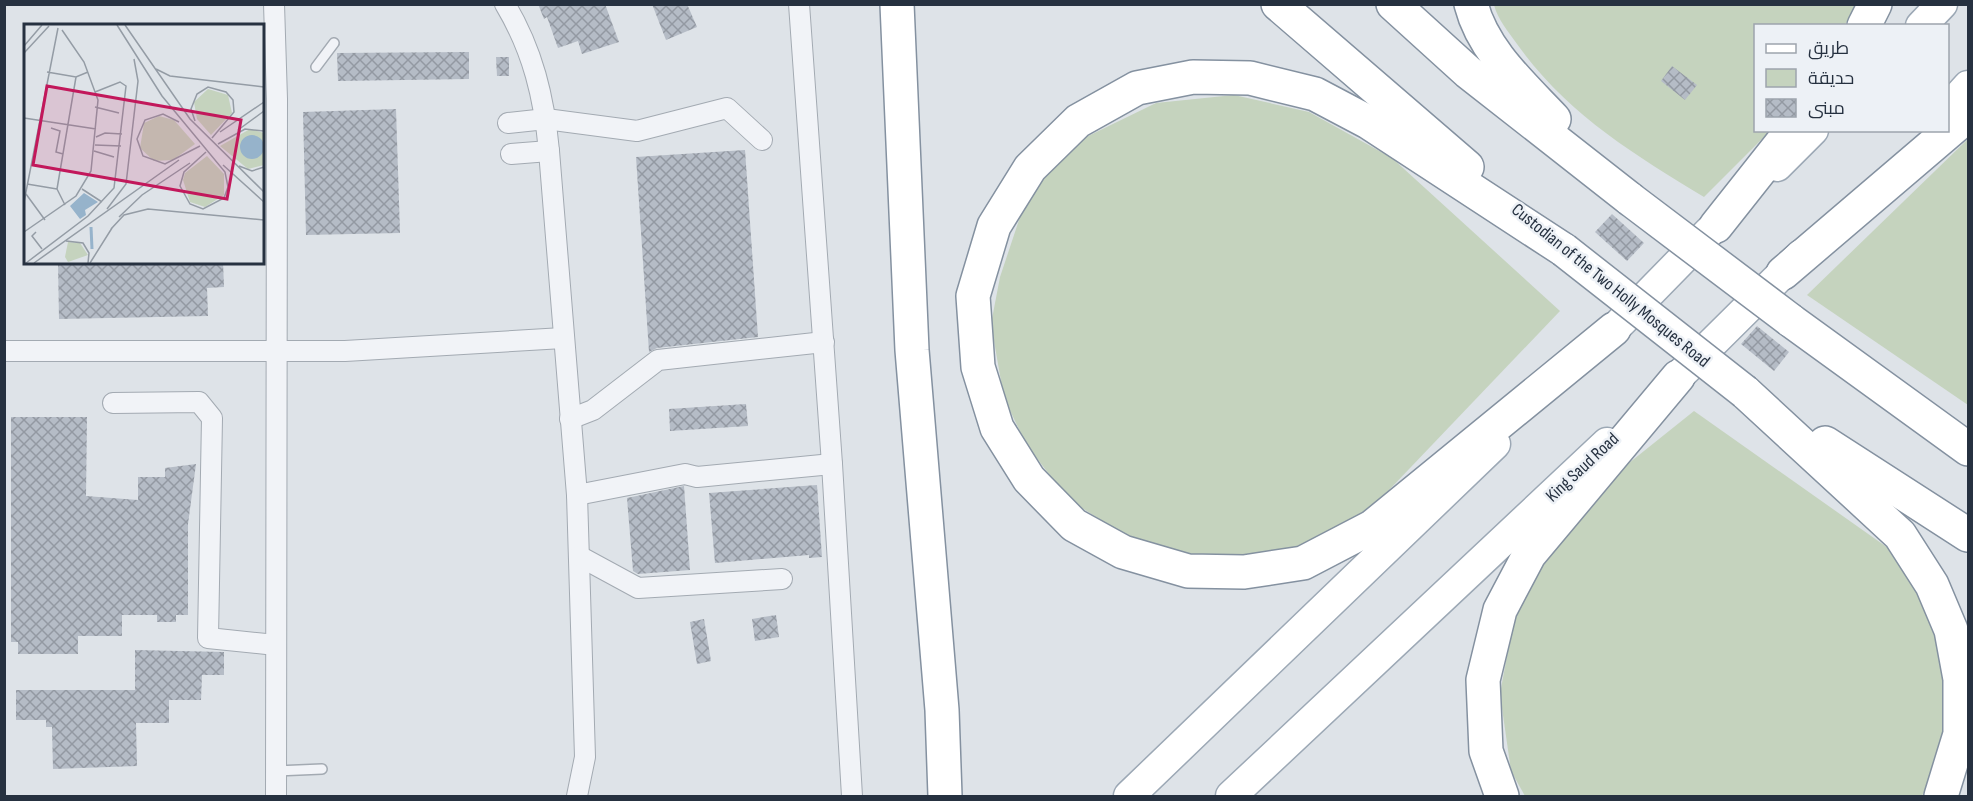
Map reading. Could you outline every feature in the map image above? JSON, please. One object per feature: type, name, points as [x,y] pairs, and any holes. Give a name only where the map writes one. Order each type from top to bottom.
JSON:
[{"type":"highway","points":[[897,4],[912,350],[942,710],[945,796]]},
{"type":"highway","name":"Custodian of the Two Holly Mosques Road","points":[[1278,4],[1564,250],[1745,392],[1968,535]]},
{"type":"highway","points":[[1393,4],[1468,72],[1630,199],[1790,320],[1968,449]]},
{"type":"highway","points":[[1471,4],[1473,13],[1496,57],[1630,199]]},
{"type":"highway","points":[[1865,24],[1875,4]]},
{"type":"highway","points":[[1564,250],[1368,123],[1316,94],[1250,78],[1193,77],[1137,88],[1078,121],[1030,168],[994,226],[973,296],[978,367],[997,429],[1029,479],[1074,525],[1123,552],[1188,571],[1244,572],[1303,563],[1372,527],[1614,329]]},
{"type":"highway","points":[[1783,273],[1968,116]]},
{"type":"highway","points":[[1716,226],[1790,132]]},
{"type":"highway","points":[[1790,320],[1968,423]]},
{"type":"highway","points":[[1502,796],[1486,751],[1483,680],[1500,610],[1529,555],[1678,377]]},
{"type":"highway","points":[[1745,392],[1900,535],[1932,585],[1951,630],[1960,678],[1960,734],[1941,796]]},
{"type":"main road","points":[[1923,24],[1942,4]]},
{"type":"main road","points":[[1949,106],[1968,86]]},
{"type":"main road","points":[[1129,796],[1614,329],[1811,132]]},
{"type":"main road","name":"King Saud Road","points":[[1231,796],[1678,377],[1923,132]]},
{"type":"street","points":[[274,4],[277,99],[276,796]]},
{"type":"street","points":[[505,4],[526,45],[542,96],[549,151],[579,556],[585,757],[577,796]]},
{"type":"street","points":[[799,4],[824,342],[852,796]]},
{"type":"street","points":[[508,123],[546,119],[637,131],[727,108],[762,140]]},
{"type":"street","points":[[511,154],[549,151]]},
{"type":"street","points":[[4,351],[345,351],[563,338]]},
{"type":"street","points":[[570,419],[593,410],[658,360],[824,342]]},
{"type":"street","points":[[113,403],[199,402],[212,418],[208,638],[276,645]]},
{"type":"street","points":[[576,495],[685,474],[697,477],[832,464]]},
{"type":"street","points":[[579,556],[638,588],[782,579]]},
{"type":"lane","points":[[316,67],[333,43]]},
{"type":"lane","points":[[276,771],[322,769]]},
{"type":"green space","points":[[1494,5],[1855,5],[1846,24],[1754,24],[1754,132],[1769,132],[1704,197],[1626,148],[1579,112],[1536,69],[1498,16]]},
{"type":"green space","points":[[1234,95],[1309,112],[1392,158],[1560,311],[1369,511],[1325,539],[1258,557],[1188,555],[1135,542],[1068,499],[1026,444],[1004,398],[991,324],[1000,277],[1026,199],[1078,141],[1156,103]]},
{"type":"green space","points":[[1968,139],[1968,405],[1807,295]]},
{"type":"green space","points":[[1694,411],[1898,555],[1928,604],[1949,680],[1947,720],[1937,764],[1922,796],[1525,796],[1511,771],[1500,694],[1514,618],[1549,553],[1619,471]]},
{"type":"building","points":[[538,4],[605,4],[619,42],[582,54],[578,41],[558,48],[547,17],[544,19]]},
{"type":"building","points":[[652,4],[687,4],[697,27],[666,40]]},
{"type":"building","points":[[469,52],[469,79],[338,81],[337,53]]},
{"type":"building","points":[[496,57],[509,57],[509,76],[497,76]]},
{"type":"building","points":[[1672,66],[1697,85],[1685,100],[1661,81]]},
{"type":"building","points":[[396,109],[400,233],[306,235],[303,112]]},
{"type":"building","points":[[745,150],[758,337],[657,348],[649,352],[636,157]]},
{"type":"building","points":[[1612,214],[1644,243],[1627,261],[1595,232]]},
{"type":"building","points":[[58,264],[223,264],[224,287],[207,288],[208,316],[59,319]]},
{"type":"building","points":[[1757,326],[1789,352],[1774,371],[1741,344]]},
{"type":"building","points":[[746,404],[748,426],[670,431],[669,409]]},
{"type":"building","points":[[11,417],[87,417],[86,496],[138,500],[138,477],[165,477],[165,468],[196,464],[188,524],[188,615],[176,615],[176,622],[157,622],[157,615],[122,615],[122,636],[78,636],[78,654],[18,654],[18,642],[11,642]]},
{"type":"building","points":[[817,485],[822,557],[809,558],[809,555],[715,563],[709,493]]},
{"type":"building","points":[[684,486],[690,570],[638,574],[633,571],[627,498]]},
{"type":"building","points":[[776,615],[779,637],[755,641],[752,619]]},
{"type":"building","points":[[704,619],[711,661],[697,664],[690,622]]},
{"type":"building","points":[[135,650],[224,652],[224,675],[202,675],[201,700],[169,700],[169,723],[136,723],[137,766],[53,769],[52,727],[46,727],[46,720],[16,720],[16,690],[135,690]]}]
